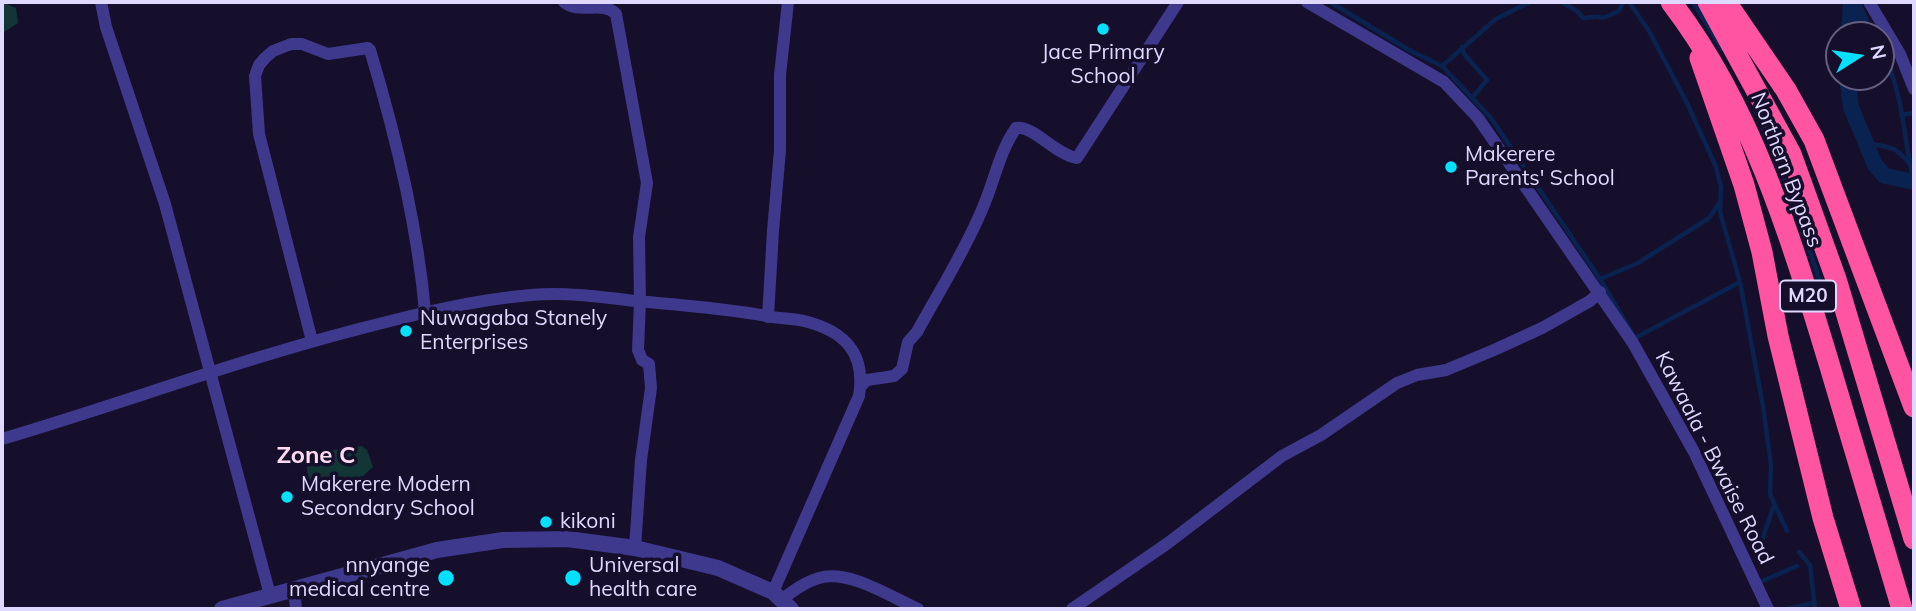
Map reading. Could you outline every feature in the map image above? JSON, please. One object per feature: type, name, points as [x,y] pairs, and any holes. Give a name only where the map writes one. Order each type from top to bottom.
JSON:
[{"type":"highway","name":"Northern Bypass","points":[[1671,2],[1691,28],[1730,92],[1770,184],[1812,310],[1902,609]]},
{"type":"highway","name":"Northern Bypass","points":[[1708,2],[1791,154],[1836,279],[1914,539]]},
{"type":"highway","points":[[1726,2],[1786,90],[1814,141],[1914,407]]},
{"type":"highway","points":[[1691,28],[1744,185],[1823,518],[1851,609]]},
{"type":"street","points":[[101,2],[106,27],[165,204],[270,596]]},
{"type":"street","points":[[564,2],[573,6],[605,5],[616,15],[647,183],[639,237],[638,350],[642,360],[649,364],[651,380],[641,460],[635,548]]},
{"type":"street","points":[[768,317],[772,231],[780,150],[780,75],[788,2]]},
{"type":"street","points":[[861,386],[867,380],[894,376],[902,369],[908,342],[917,332],[964,249],[986,201],[999,157],[1016,128],[1023,128],[1056,150],[1077,158],[1178,2]]},
{"type":"street","name":"Kawaala - Bwaise Road","points":[[1307,2],[1444,82],[1478,118],[1501,148],[1600,292],[1674,413],[1714,491],[1768,609]]},
{"type":"street","points":[[1869,2],[1900,54],[1914,89]]},
{"type":"street","points":[[312,341],[262,146],[255,98],[255,75],[259,65],[273,51],[290,44],[302,44],[328,54],[368,48],[370,50],[394,133],[414,222],[425,311]]},
{"type":"street","points":[[1072,609],[1168,543],[1282,456],[1321,435],[1397,383],[1417,375],[1446,370],[1494,350],[1542,328],[1590,301],[1600,292]]},
{"type":"street","points":[[2,439],[312,341],[425,311],[541,294],[732,309],[811,323],[830,331],[852,348],[861,366],[861,386],[781,600]]},
{"type":"street","points":[[222,609],[437,550],[503,540],[567,539],[635,548],[718,568],[781,600]]},
{"type":"street","points":[[781,600],[823,577],[851,578],[918,609]]},
{"type":"street","points":[[294,589],[296,609]]},
{"type":"green space","points":[[2,2],[16,8],[18,23],[4,32],[2,31]]},
{"type":"green space","points":[[362,446],[367,450],[373,467],[363,476],[332,487],[308,482],[306,454]]},
{"type":"water","points":[[1846,2],[1861,2],[1869,20],[1845,21]]},
{"type":"waterway","points":[[1330,2],[1409,50],[1442,66],[1491,118],[1600,279],[1635,338],[1740,282]]},
{"type":"waterway","points":[[1442,66],[1496,19],[1530,2]]},
{"type":"waterway","points":[[1562,2],[1583,18],[1603,18],[1619,11],[1623,2]]},
{"type":"waterway","points":[[1629,2],[1649,31],[1687,103],[1716,167],[1721,187],[1720,212],[1740,282],[1763,406],[1771,465],[1770,494],[1787,531]]},
{"type":"waterway","points":[[1693,2],[1722,49]]},
{"type":"waterway","points":[[1850,21],[1851,2]]},
{"type":"waterway","points":[[1462,47],[1464,54],[1487,80],[1472,98]]},
{"type":"waterway","points":[[1895,85],[1914,183]]},
{"type":"waterway","points":[[1849,91],[1851,107],[1875,165],[1885,176],[1914,182]]},
{"type":"waterway","points":[[1756,112],[1796,207],[1824,295]]},
{"type":"waterway","points":[[1901,115],[1914,113]]},
{"type":"waterway","points":[[1866,143],[1891,148],[1910,164]]},
{"type":"waterway","points":[[1600,279],[1638,263],[1709,218],[1719,203]]},
{"type":"waterway","points":[[1761,543],[1774,505]]},
{"type":"waterway","points":[[1799,552],[1810,565],[1815,609]]},
{"type":"waterway","points":[[1760,582],[1797,566]]},
{"type":"waterway","points":[[1787,609],[1813,603]]},
{"type":"place","name":"Jace Primary School","points":[[1103,29]]},
{"type":"place","name":"Makerere Parents' School","points":[[1451,167]]},
{"type":"place","name":"Nuwagaba Stanely Enterprises","points":[[406,331]]},
{"type":"place","name":"Makerere Modern Secondary School","points":[[287,497]]},
{"type":"place","name":"kikoni","points":[[546,522]]},
{"type":"place","name":"nnyange medical centre","points":[[446,578]]},
{"type":"place","name":"Universal health care","points":[[573,578]]},
{"type":"district","name":"Zone C","points":[[316,456]]}]
